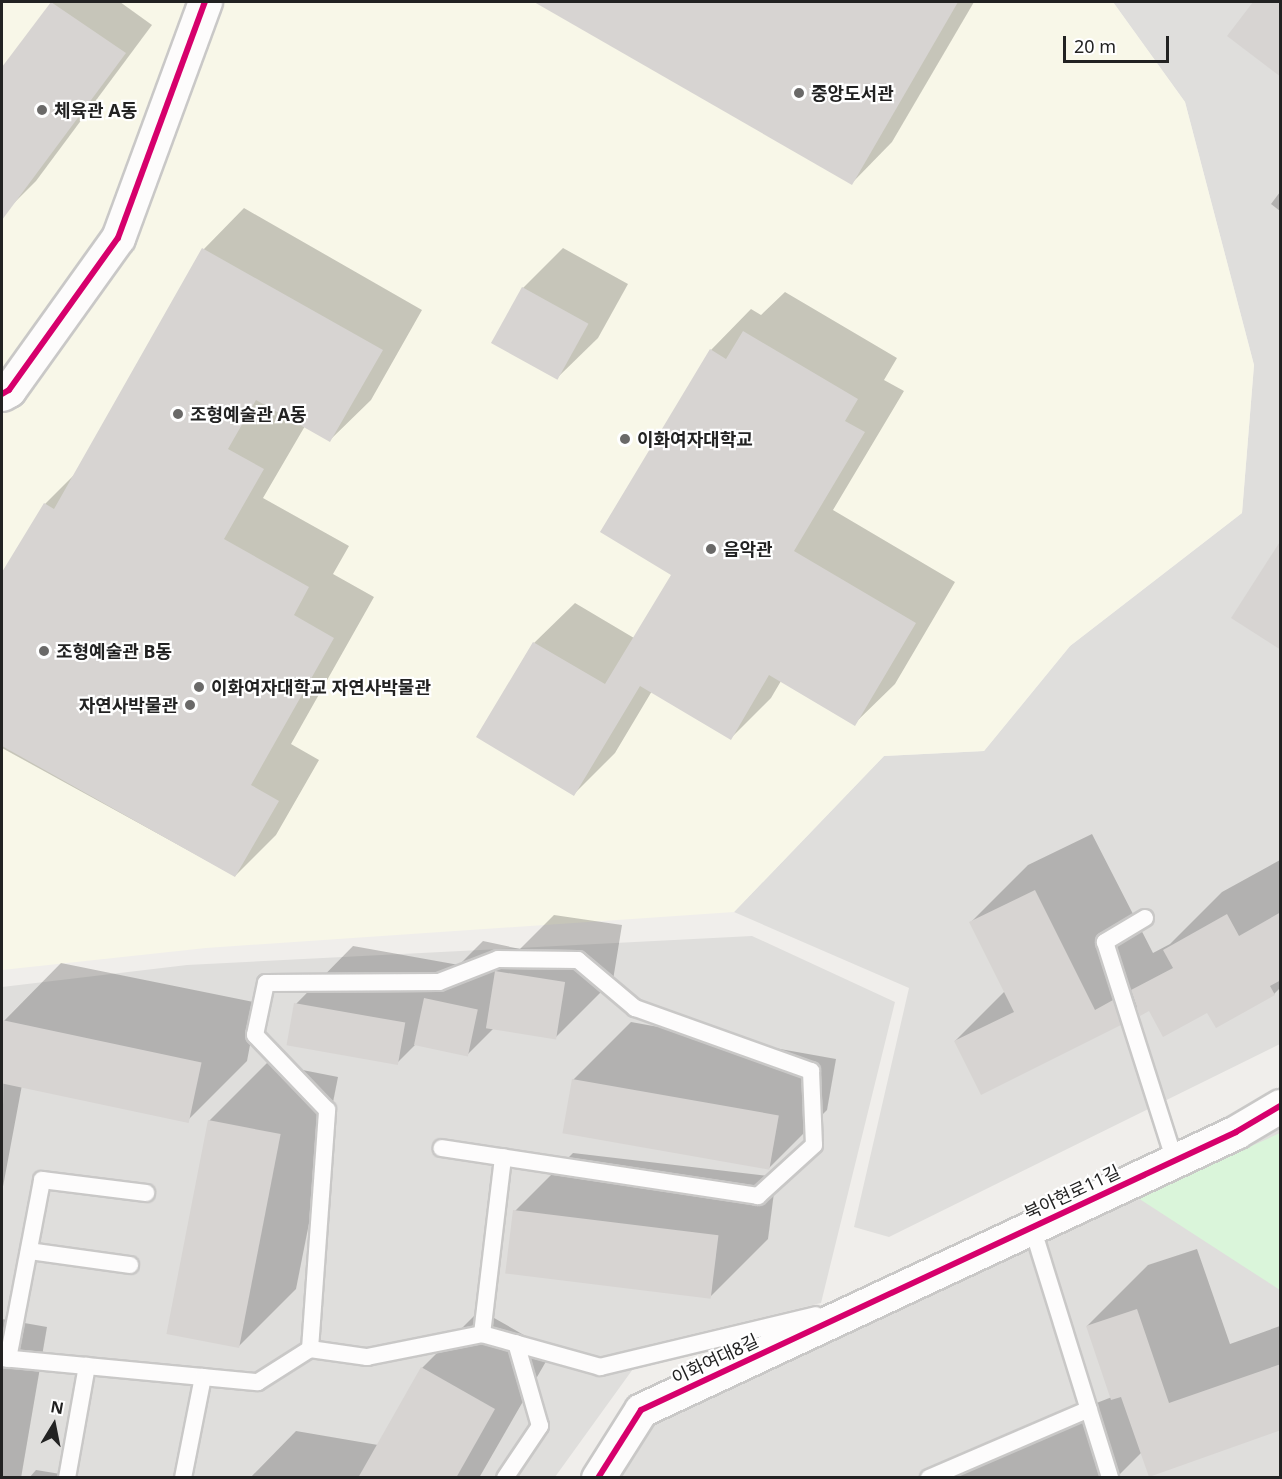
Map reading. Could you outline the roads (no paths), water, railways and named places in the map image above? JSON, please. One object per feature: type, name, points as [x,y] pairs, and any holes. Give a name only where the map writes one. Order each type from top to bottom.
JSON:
[{"type":"street","points":[[2,394],[9,390],[118,238],[205,2]]},
{"type":"street","name":"북아현로11길","points":[[874,1300],[1175,1161],[1281,1106]]},
{"type":"street","name":"이화여대8길","points":[[598,1478],[641,1410],[874,1300]]},
{"type":"lane","points":[[1145,918],[1105,942],[1175,1161]]},
{"type":"lane","points":[[310,1349],[327,1110],[255,1035],[266,983],[439,982],[498,959],[578,960],[635,1008],[811,1071],[814,1145],[758,1196],[442,1148]]},
{"type":"lane","points":[[482,1334],[503,1157]]},
{"type":"lane","points":[[146,1193],[42,1180],[5,1359],[258,1382],[310,1349],[367,1358],[482,1334],[600,1367],[874,1300]]},
{"type":"lane","points":[[1032,1227],[1110,1478]]},
{"type":"lane","points":[[28,1251],[130,1265]]},
{"type":"lane","points":[[505,1478],[540,1426],[516,1343]]},
{"type":"lane","points":[[67,1478],[87,1366]]},
{"type":"lane","points":[[183,1478],[203,1377]]},
{"type":"lane","points":[[929,1478],[1089,1408]]},
{"type":"place","name":"중앙도서관","points":[[799,93]]},
{"type":"place","name":"체육관 A동","points":[[42,110]]},
{"type":"place","name":"조형예술관 A동","points":[[178,414]]},
{"type":"place","name":"이화여자대학교","points":[[625,439]]},
{"type":"place","name":"음악관","points":[[711,549]]},
{"type":"place","name":"조형예술관 B동","points":[[44,651]]},
{"type":"place","name":"이화여자대학교 자연사박물관","points":[[199,687]]},
{"type":"place","name":"자연사박물관","points":[[190,705]]}]
